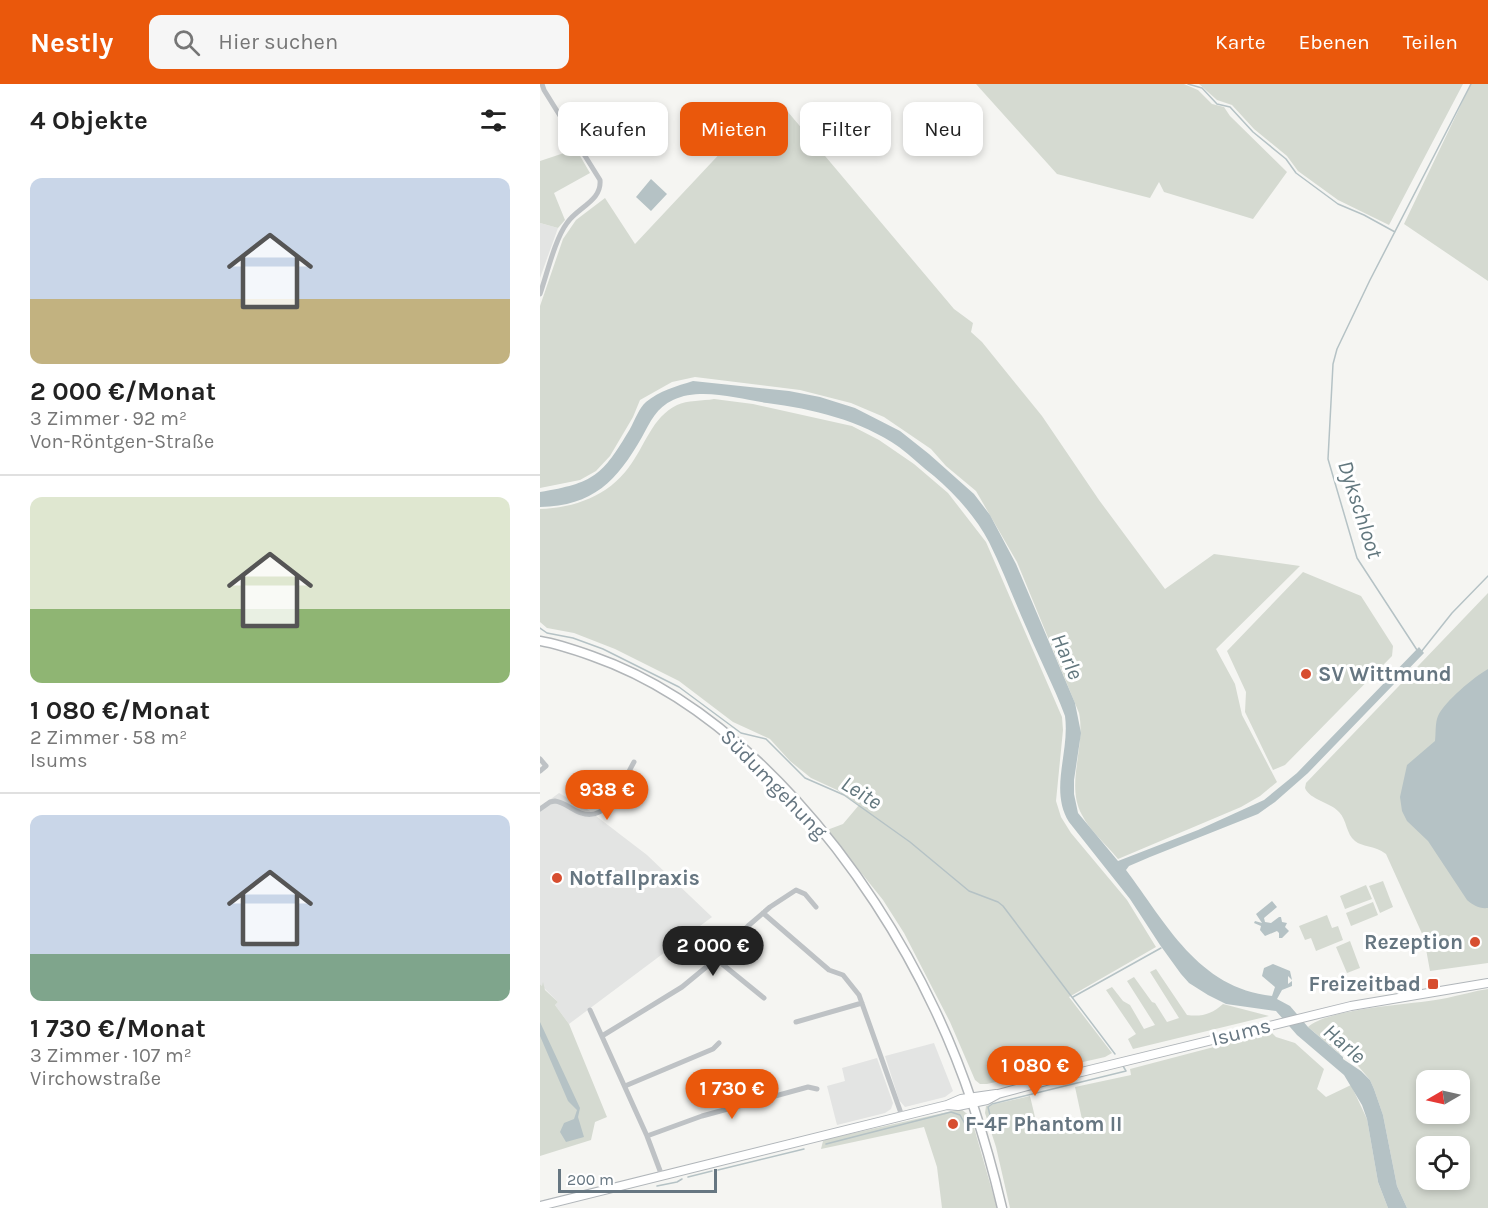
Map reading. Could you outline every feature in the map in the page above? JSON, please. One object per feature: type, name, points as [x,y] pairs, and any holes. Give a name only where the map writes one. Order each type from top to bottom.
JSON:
[{"type":"main road","name":"Südumgehung","points":[[540,641],[564,646],[609,662],[648,680],[709,719],[753,757],[812,819],[862,884],[900,942],[936,1011],[971,1100]]},
{"type":"main road","name":"Isums","points":[[540,1206],[947,1105],[958,1106],[971,1100],[987,1100],[998,1094],[1278,1023],[1377,1001],[1488,983]]},
{"type":"main road","points":[[971,1100],[1002,1208]]},
{"type":"street","points":[[540,294],[562,231],[572,217],[595,198],[601,186],[600,180],[543,90],[542,84]]},
{"type":"street","points":[[540,759],[546,766],[540,771]]},
{"type":"street","points":[[540,809],[555,801],[587,814],[603,810],[610,804],[634,762]]},
{"type":"street","points":[[602,1036],[682,987],[716,959],[734,938],[763,913],[796,890],[805,894],[816,907]]},
{"type":"street","points":[[763,913],[829,970],[843,975],[859,995],[902,1116]]},
{"type":"street","points":[[716,959],[764,998]]},
{"type":"street","points":[[796,1022],[862,1003]]},
{"type":"street","points":[[590,1010],[626,1086],[662,1176]]},
{"type":"street","points":[[626,1086],[713,1049],[718,1043]]},
{"type":"street","points":[[647,1136],[712,1113],[808,1087],[817,1089]]},
{"type":"shaded area","points":[[976,84],[1184,84],[1198,90],[1212,104],[1224,107],[1230,116],[1287,172],[1253,219],[1164,192],[1159,182],[1150,198],[1057,174]]},
{"type":"shaded area","points":[[1199,84],[1463,84],[1389,225],[1338,200],[1298,171],[1287,156],[1254,129],[1232,105],[1217,100]]},
{"type":"shaded area","points":[[1471,84],[1488,84],[1488,281],[1404,224]]},
{"type":"shaded area","points":[[788,112],[800,126],[800,156],[825,156],[954,309],[973,323],[971,332],[982,342],[1042,416],[1099,500],[1165,589],[1214,554],[1300,566],[1216,649],[1235,684],[1242,715],[1277,782],[1260,796],[1241,807],[1118,859],[1089,827],[1077,803],[1075,778],[1080,739],[1079,713],[1017,562],[976,491],[946,466],[931,449],[884,417],[851,403],[800,390],[695,377],[672,382],[640,400],[633,417],[610,456],[596,471],[580,480],[540,488],[540,306],[563,239],[576,220],[605,198],[635,244],[718,156],[788,156]]},
{"type":"shaded area","points":[[558,155],[580,156],[590,173],[554,193],[565,220],[558,228],[540,223],[540,161]]},
{"type":"shaded area","points":[[651,179],[667,194],[651,211],[636,197]]},
{"type":"shaded area","points":[[540,223],[558,228],[540,278]]},
{"type":"shaded area","points":[[693,381],[789,391],[820,397],[855,408],[900,431],[974,494],[990,515],[1016,564],[1075,703],[1081,733],[1074,780],[1078,813],[1118,861],[1198,830],[1264,800],[1297,773],[1419,647],[1424,653],[1308,773],[1275,802],[1258,814],[1150,857],[1129,866],[1126,870],[1186,950],[1204,967],[1224,980],[1246,990],[1272,996],[1275,987],[1262,976],[1264,968],[1273,964],[1290,971],[1292,980],[1288,976],[1288,984],[1292,981],[1292,986],[1282,990],[1277,999],[1290,1006],[1308,1027],[1370,1080],[1383,1115],[1397,1186],[1407,1208],[1388,1208],[1378,1182],[1367,1119],[1362,1105],[1344,1075],[1297,1035],[1276,1011],[1226,1004],[1189,983],[1160,945],[1130,899],[1069,822],[1063,810],[1060,784],[1066,730],[1065,716],[999,563],[984,533],[964,506],[942,483],[903,450],[868,430],[819,412],[732,397],[696,394],[673,400],[658,411],[633,453],[602,488],[575,502],[540,507],[540,492],[573,485],[595,475],[612,457],[646,402],[662,392]]},
{"type":"shaded area","points":[[714,399],[753,404],[852,426],[879,440],[914,464],[948,493],[986,542],[1062,717],[1063,730],[1056,801],[1061,817],[1071,833],[1127,900],[1156,947],[1069,997],[1112,1053],[1105,1057],[980,1084],[975,1080],[950,1022],[904,933],[883,900],[827,830],[843,824],[859,805],[837,790],[811,778],[790,761],[770,739],[733,722],[679,681],[615,649],[574,633],[547,628],[540,622],[540,509],[578,503],[601,493],[621,477],[635,459],[655,424],[668,410],[685,402]]},
{"type":"shaded area","name":"SV Wittmund","points":[[1303,572],[1361,596],[1393,646],[1392,656],[1285,765],[1273,770],[1245,712],[1246,692],[1227,651]]},
{"type":"shaded area","points":[[1488,593],[1488,963],[1430,971],[1424,938],[1386,854],[1355,841],[1339,812],[1311,795],[1305,788],[1306,783]]},
{"type":"shaded area","points":[[1488,669],[1488,908],[1485,908],[1476,906],[1467,900],[1428,841],[1407,821],[1402,811],[1400,797],[1407,765],[1435,741],[1436,722],[1442,710],[1460,690]]},
{"type":"shaded area","points":[[559,793],[587,809],[647,855],[712,917],[569,1024],[555,1005],[558,1002],[540,984],[540,807]]},
{"type":"shaded area","points":[[1383,881],[1393,907],[1380,913],[1369,886]]},
{"type":"shaded area","points":[[1366,885],[1372,899],[1345,909],[1340,896]]},
{"type":"shaded area","points":[[1272,901],[1277,907],[1264,918],[1265,922],[1271,923],[1281,917],[1282,922],[1287,923],[1285,927],[1289,931],[1282,938],[1279,938],[1277,931],[1265,936],[1260,930],[1261,926],[1254,923],[1255,921],[1262,923],[1256,914]]},
{"type":"shaded area","points":[[1373,902],[1378,915],[1351,926],[1346,913]]},
{"type":"shaded area","points":[[1327,915],[1332,928],[1338,926],[1343,940],[1316,951],[1311,938],[1305,940],[1299,926]]},
{"type":"shaded area","points":[[1350,941],[1360,968],[1347,973],[1336,947]]},
{"type":"shaded area","points":[[1156,969],[1187,1015],[1206,1014],[1223,1004],[1269,1016],[1133,1049],[1128,1039],[1136,1034],[1106,990],[1112,987],[1123,1001],[1130,1005],[1144,1029],[1155,1025],[1127,981],[1134,977],[1167,1022],[1179,1018],[1150,972]]},
{"type":"shaded area","points":[[543,982],[545,990],[558,1002],[555,1005],[569,1024],[607,1117],[595,1122],[591,1140],[540,1156],[540,984],[542,986]]},
{"type":"shaded area","points":[[1488,989],[1488,1208],[1407,1208],[1397,1186],[1383,1115],[1370,1080],[1348,1054],[1340,1054],[1308,1027],[1319,1020],[1353,1011],[1447,998]]},
{"type":"shaded area","points":[[540,1022],[580,1108],[578,1117],[584,1137],[566,1142],[560,1132],[564,1123],[574,1119],[577,1110],[568,1101],[540,1036]]},
{"type":"shaded area","points":[[1271,1032],[1276,1037],[1295,1043],[1324,1069],[1317,1089],[1326,1097],[1351,1085],[1367,1119],[1378,1182],[1388,1208],[1010,1208],[996,1147],[985,1113],[986,1106],[1030,1096],[1039,1134],[1083,1124],[1075,1087],[1131,1075],[1130,1069]]},
{"type":"shaded area","points":[[934,1043],[953,1091],[945,1097],[905,1107],[899,1100],[885,1056]]},
{"type":"shaded area","points":[[877,1058],[893,1103],[891,1109],[885,1113],[837,1125],[827,1086],[845,1081],[842,1068]]},
{"type":"shaded area","points":[[961,1109],[971,1117],[997,1208],[942,1208],[937,1167],[924,1127],[821,1149],[823,1141],[827,1139]]},
{"type":"waterway","points":[[1188,84],[1202,88],[1217,104],[1230,107],[1253,132],[1286,159],[1296,173],[1338,204],[1395,232]]},
{"type":"waterway","name":"Dykschloot","points":[[1417,650],[1357,558],[1328,459],[1333,364],[1337,349],[1370,280],[1471,84]]},
{"type":"waterway","points":[[1421,652],[1452,613],[1488,576]]},
{"type":"waterway","name":"Leite","points":[[540,628],[547,633],[573,638],[603,649],[679,687],[741,733],[766,739],[805,778],[844,795],[910,842],[969,891],[998,902],[1115,1054]]},
{"type":"waterway","points":[[1073,997],[1161,948]]},
{"type":"waterway","points":[[988,1118],[990,1115],[988,1107],[992,1104],[1126,1071],[1123,1066]]},
{"type":"waterway","points":[[826,1144],[951,1112],[960,1115],[965,1124]]},
{"type":"waterway","points":[[718,1170],[804,1149]]},
{"type":"waterway","points":[[688,1177],[712,1171]]},
{"type":"waterway","points":[[657,1186],[682,1179]]},
{"type":"place","name":"SV Wittmund","points":[[1306,674]]},
{"type":"place","name":"Notfallpraxis","points":[[557,878]]},
{"type":"place","name":"Rezeption","points":[[1475,942]]},
{"type":"place","name":"Freizeitbad","points":[[1433,984]]},
{"type":"place","name":"F-4F Phantom II","points":[[953,1124]]},
{"type":"water label","name":"Harle","points":[[1068,656]]},
{"type":"water label","name":"Harle","points":[[1345,1043]]}]
